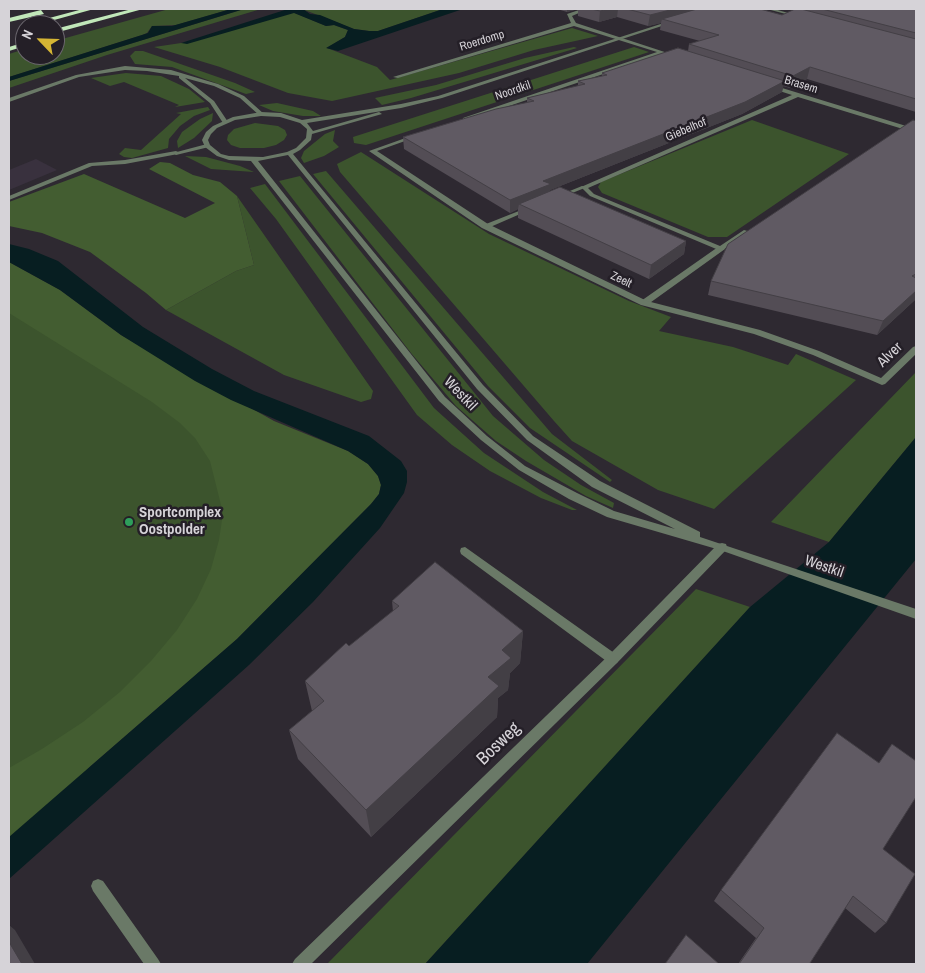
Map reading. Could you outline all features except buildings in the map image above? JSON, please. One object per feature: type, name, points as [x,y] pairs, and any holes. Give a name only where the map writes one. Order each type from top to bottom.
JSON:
[{"type":"highway","points":[[65,15],[90,9]]},
{"type":"highway","points":[[65,28],[139,9]]},
{"type":"highway","points":[[9,20],[47,11]]},
{"type":"highway","points":[[65,33],[116,15]]},
{"type":"street","points":[[586,9],[569,15],[574,24],[680,58]]},
{"type":"street","points":[[769,9],[807,19]]},
{"type":"street","points":[[785,13],[794,9]]},
{"type":"street","name":"Noordkil","points":[[311,133],[401,106],[440,97],[679,20]]},
{"type":"street","name":"Roerdomp","points":[[396,77],[574,24]]},
{"type":"street","name":"Noordkil","points":[[456,122],[662,52]]},
{"type":"street","points":[[9,100],[97,72],[125,68],[147,69],[202,80],[242,97],[261,114]]},
{"type":"street","points":[[178,74],[212,102],[225,122]]},
{"type":"street","name":"Brasem","points":[[761,83],[916,131]]},
{"type":"street","name":"Giebelhof","points":[[548,201],[796,95]]},
{"type":"street","name":"Noordkil","points":[[302,122],[401,106]]},
{"type":"street","points":[[261,114],[280,115],[302,122],[310,129],[311,133],[305,144],[289,153],[254,160],[224,157],[207,146],[205,140],[208,133],[225,122],[261,114]]},
{"type":"street","points":[[900,133],[907,128]]},
{"type":"street","name":"Zeelt","points":[[419,135],[372,151],[485,226],[644,303],[757,332],[816,353],[882,382]]},
{"type":"street","points":[[9,198],[92,164],[125,162],[207,146]]},
{"type":"street","name":"Westkil","points":[[289,153],[480,387],[530,438],[596,484],[722,548]]},
{"type":"street","name":"Westkil","points":[[254,160],[442,399],[484,438],[522,468],[611,514],[722,548],[914,613]]},
{"type":"street","points":[[584,187],[592,196],[721,249]]},
{"type":"street","points":[[485,226],[539,205]]},
{"type":"street","points":[[644,303],[754,227]]},
{"type":"street","name":"Alver","points":[[882,382],[915,351]]},
{"type":"street","name":"Bosweg","points":[[300,964],[613,659],[722,548]]},
{"type":"street","points":[[465,550],[613,659]]},
{"type":"street","points":[[98,886],[154,964]]},
{"type":"shaded area","points":[[231,9],[244,9],[65,64],[65,59],[148,33],[152,26],[172,26]]},
{"type":"shaded area","points":[[288,9],[303,9],[310,14],[320,15],[354,29],[378,31],[443,9],[463,9],[338,51],[326,48],[345,37],[348,30],[334,25],[326,26],[294,13],[187,44],[181,43]]},
{"type":"shaded area","points":[[47,65],[61,65],[9,81],[9,77]]},
{"type":"shaded area","points":[[36,159],[57,170],[9,190],[9,170]]},
{"type":"shaded area","points":[[9,244],[29,249],[58,261],[143,327],[212,369],[254,391],[369,436],[401,461],[407,471],[407,482],[404,493],[380,528],[313,602],[249,665],[9,879],[9,837],[237,639],[371,504],[379,494],[381,485],[378,476],[368,464],[348,451],[231,400],[195,381],[121,335],[60,290],[9,262]]},
{"type":"shaded area","points":[[916,437],[916,559],[587,964],[425,964],[750,607],[829,542]]},
{"type":"green space","points":[[169,9],[231,9],[176,25],[152,26],[147,33],[142,35],[65,59],[65,38]]},
{"type":"green space","points":[[244,9],[261,9],[107,55],[9,88],[9,81]]},
{"type":"green space","points":[[302,9],[443,9],[378,31],[369,31],[354,29]]},
{"type":"green space","points":[[287,13],[295,13],[326,26],[334,25],[348,30],[345,37],[327,48],[377,67],[390,80],[572,28],[598,36],[534,50],[459,73],[332,101],[288,93],[220,67],[154,47],[188,42]]},
{"type":"green space","points":[[574,47],[577,48],[411,98],[382,105],[375,98],[436,85],[525,58]]},
{"type":"green space","points":[[634,47],[649,52],[366,145],[354,143],[353,137]]},
{"type":"green space","points":[[135,51],[143,51],[235,83],[255,92],[246,94],[172,67],[135,64],[130,56]]},
{"type":"green space","points":[[15,52],[15,65],[47,65],[9,77],[9,54]]},
{"type":"green space","points":[[126,73],[161,76],[189,89],[205,102],[175,107],[179,105],[124,82],[110,86],[91,78]]},
{"type":"green space","points":[[277,103],[313,111],[321,116],[303,116],[273,111],[259,105]]},
{"type":"green space","points":[[208,107],[210,110],[194,116],[180,126],[169,139],[168,148],[132,158],[119,154],[125,148],[141,150],[181,114],[176,113]]},
{"type":"green space","points":[[213,113],[212,121],[194,138],[178,148],[177,141],[182,132],[200,119]]},
{"type":"green space","points":[[752,120],[849,154],[727,237],[708,237],[602,193],[598,187],[601,182]]},
{"type":"green space","points":[[255,123],[278,126],[285,130],[287,135],[284,140],[276,145],[264,148],[240,148],[231,145],[227,140],[228,135],[234,129]]},
{"type":"green space","points":[[335,130],[333,141],[339,147],[324,156],[304,163],[301,158],[304,151],[325,134]]},
{"type":"green space","points":[[361,152],[489,234],[629,301],[671,317],[659,331],[733,347],[788,365],[796,354],[856,380],[714,509],[658,490],[572,441],[554,421],[340,172],[337,164]]},
{"type":"green space","points":[[185,156],[206,157],[240,166],[254,172],[211,169]]},
{"type":"green space","points":[[160,162],[170,163],[193,175],[220,182],[237,196],[254,265],[236,271],[166,310],[90,252],[42,233],[9,226],[9,202],[84,174],[185,218],[215,203],[149,169]]},
{"type":"green space","points":[[326,171],[552,434],[612,480],[610,482],[530,428],[488,386],[313,174]]},
{"type":"green space","points":[[300,176],[493,416],[544,460],[581,485],[614,503],[613,508],[586,496],[526,461],[496,441],[456,406],[411,353],[279,181]]},
{"type":"green space","points":[[265,184],[434,408],[484,453],[543,492],[577,510],[572,510],[541,498],[490,471],[452,445],[417,415],[276,219],[250,188]]},
{"type":"green space","points":[[237,196],[373,391],[371,399],[361,402],[284,375],[166,310],[236,271],[254,265]]},
{"type":"green space","points":[[9,262],[60,290],[121,335],[274,421],[348,451],[368,464],[378,476],[381,485],[379,494],[371,504],[237,639],[9,837],[9,768],[83,722],[120,692],[151,661],[177,630],[197,599],[211,569],[219,540],[223,513],[210,461],[195,438],[180,423],[152,402],[9,313]]},
{"type":"green space","name":"Sportcomplex Oostpolder","points":[[9,289],[352,477],[9,856]]},
{"type":"green space","points":[[916,372],[916,437],[829,542],[771,522]]},
{"type":"green space","points":[[696,589],[750,607],[425,964],[327,964]]},
{"type":"place","name":"Sportcomplex Oostpolder","points":[[129,522]]}]
